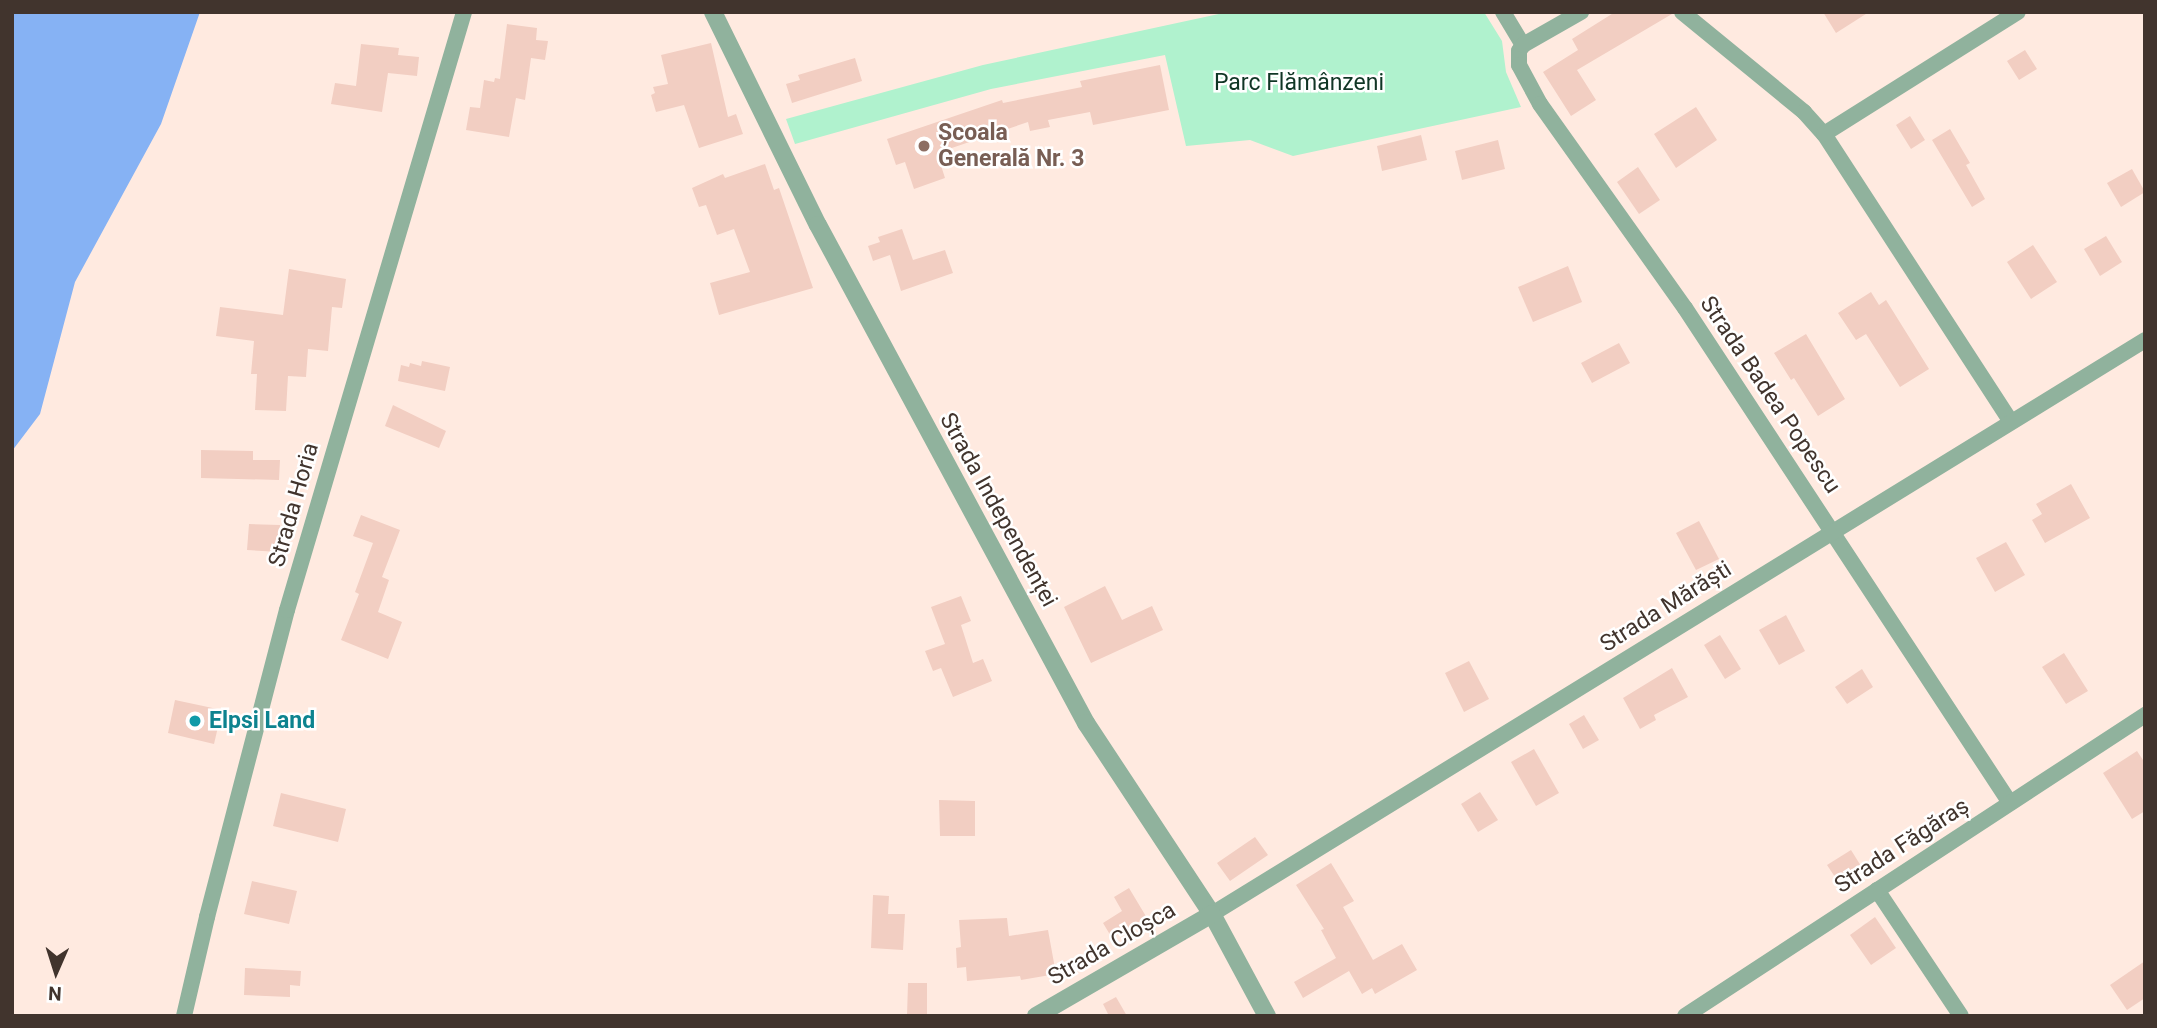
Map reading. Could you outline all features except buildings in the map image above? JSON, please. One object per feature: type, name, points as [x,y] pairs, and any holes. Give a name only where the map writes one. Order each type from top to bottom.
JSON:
[{"type":"street","name":"Strada Horia","points":[[184,1016],[216,878],[284,623],[464,12]]},
{"type":"street","name":"Strada Independenței","points":[[713,12],[818,226],[1080,711],[1151,825],[1212,914],[1266,1016]]},
{"type":"street","name":"Strada Badea Popescu","points":[[1503,12],[1523,45],[1519,51],[1520,65],[1540,104],[1685,308],[2010,803]]},
{"type":"street","points":[[1523,45],[1581,12]]},
{"type":"street","points":[[1682,12],[1804,112],[1824,134],[2011,422]]},
{"type":"street","points":[[1824,134],[2018,12]]},
{"type":"street","name":"Strada Mărăști","points":[[1212,914],[2145,340]]},
{"type":"street","name":"Strada Făgăraș","points":[[1685,1016],[2145,715]]},
{"type":"street","points":[[1878,890],[1961,1016]]},
{"type":"street","name":"Strada Cloșca","points":[[1036,1016],[1212,914]]},
{"type":"green space","name":"Parc Flămânzeni","points":[[1228,12],[1484,12],[1502,41],[1506,72],[1521,107],[1293,156],[1250,140],[1186,146],[1165,55],[991,89],[795,144],[786,119],[983,65]]},
{"type":"water","points":[[12,12],[200,12],[161,124],[75,282],[40,414],[12,451]]},
{"type":"place","name":"Școala Generală Nr. 3","points":[[924,146]]},
{"type":"place","name":"Elpsi Land","points":[[195,721]]}]
